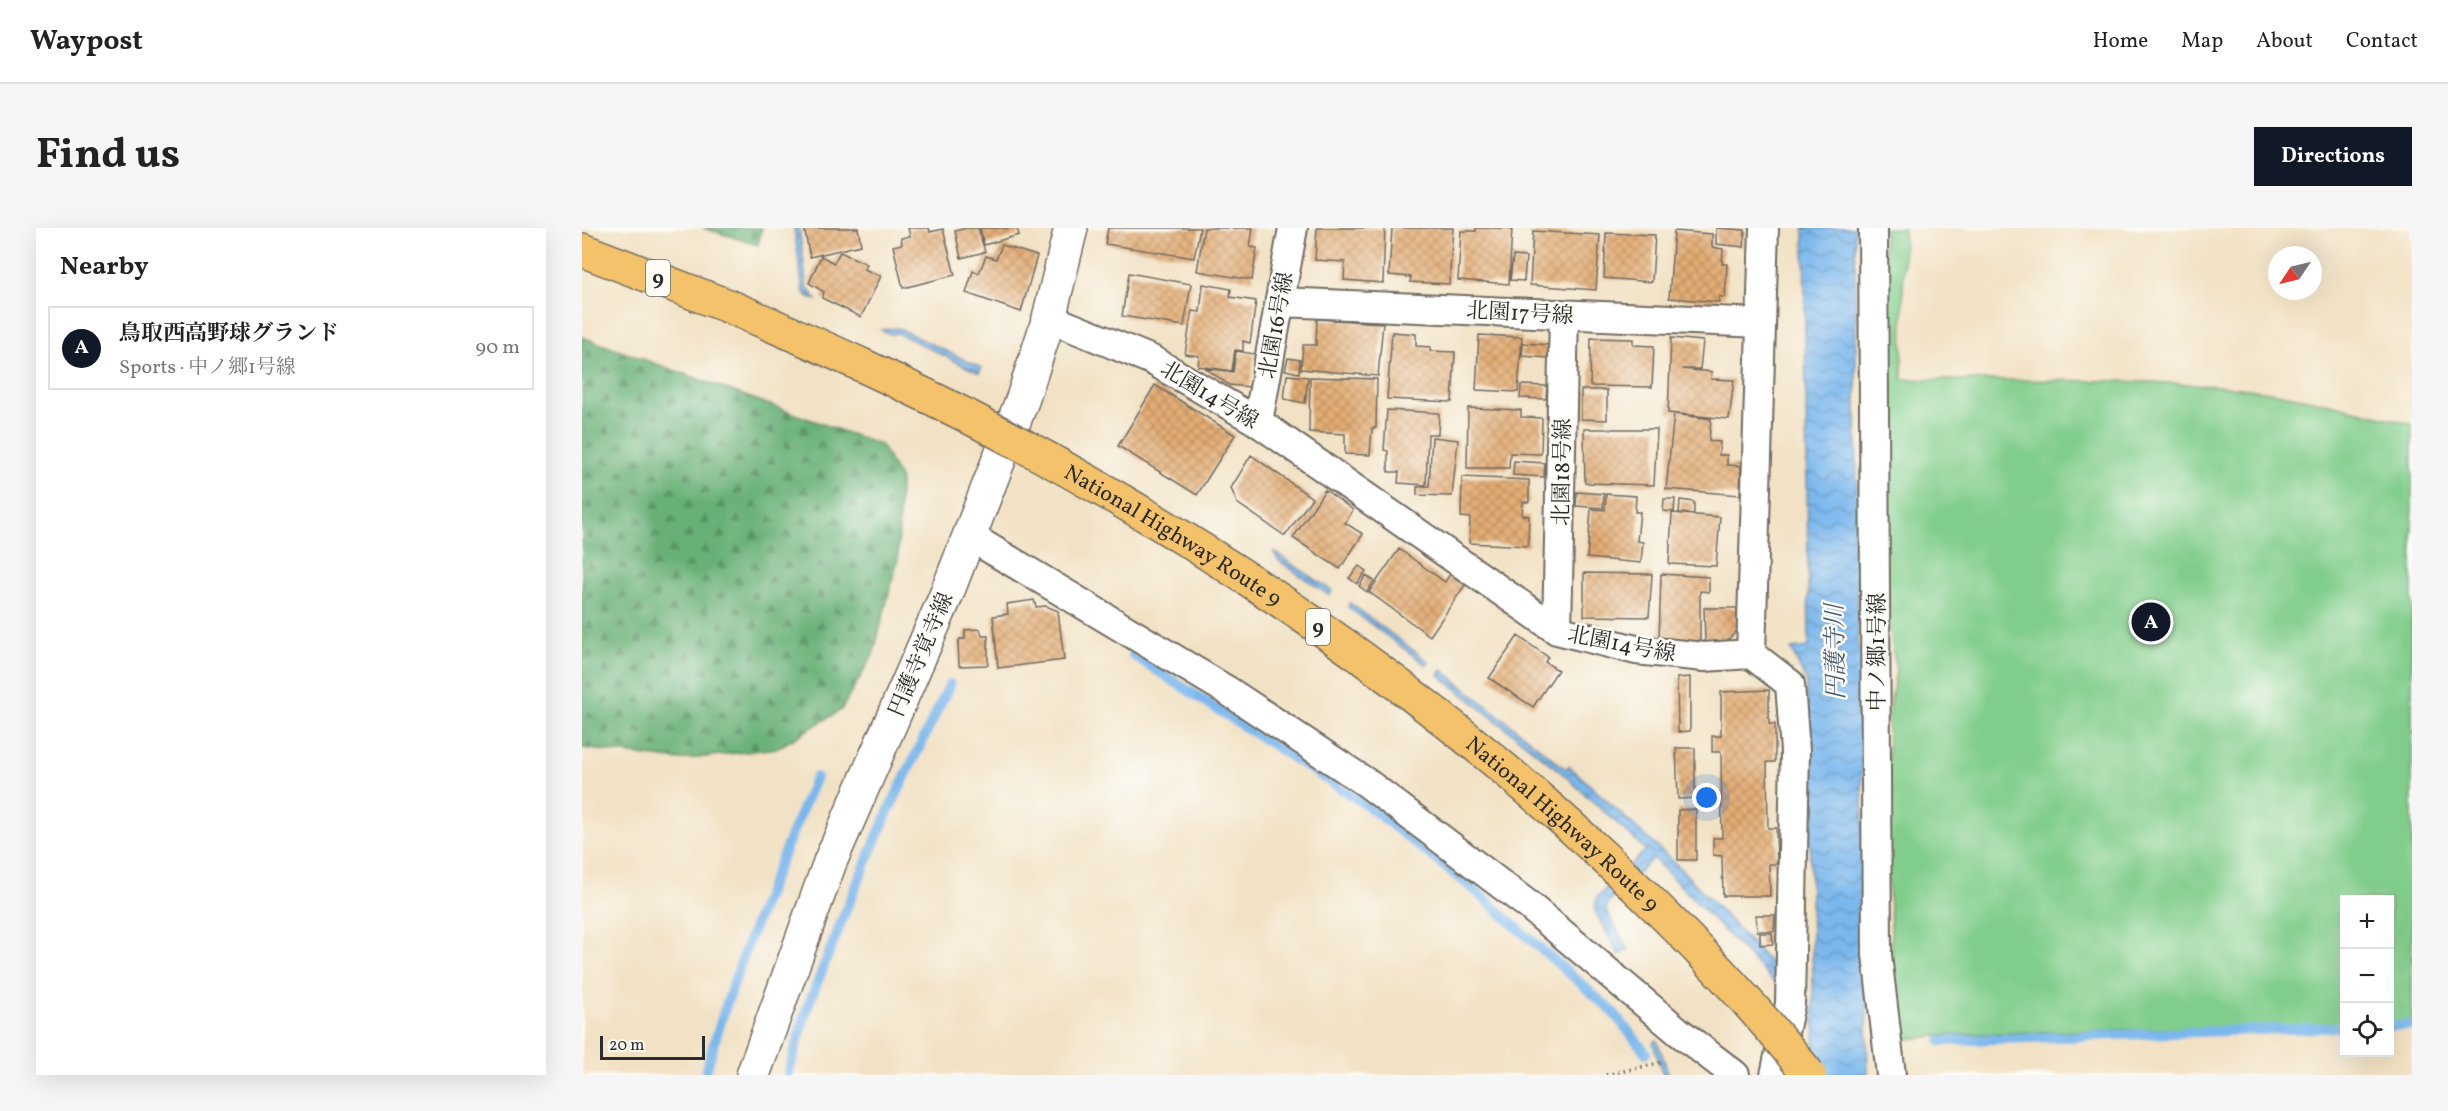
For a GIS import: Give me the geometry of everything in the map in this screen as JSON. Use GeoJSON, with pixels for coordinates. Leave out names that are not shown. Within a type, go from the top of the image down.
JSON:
{"type":"FeatureCollection","features":[{"type":"Feature","properties":{"kind":"highway","name":"National Highway Route 9"},"geometry":{"type":"LineString","coordinates":[[582,250],[733,308],[914,390],[993,429],[1069,471],[1227,564],[1381,670],[1520,780],[1640,890],[1696,946],[1752,1007],[1809,1075]]}},
{"type":"Feature","properties":{"kind":"street","name":"円護寺覚寺線"},"geometry":{"type":"LineString","coordinates":[[753,1075],[830,862],[945,598],[1023,398],[1049,318],[1071,228]]}},
{"type":"Feature","properties":{"kind":"street","name":"北園16号線"},"geometry":{"type":"LineString","coordinates":[[1258,422],[1293,228]]}},
{"type":"Feature","properties":{"kind":"street"},"geometry":{"type":"LineString","coordinates":[[1764,228],[1751,654],[1790,684],[1795,751],[1790,1004],[1775,1075]]}},
{"type":"Feature","properties":{"kind":"street","name":"中ノ郷1号線"},"geometry":{"type":"LineString","coordinates":[[1873,228],[1877,955],[1891,1075]]}},
{"type":"Feature","properties":{"kind":"street","name":"北園17号線"},"geometry":{"type":"LineString","coordinates":[[1280,302],[1761,323]]}},
{"type":"Feature","properties":{"kind":"street","name":"北園18号線"},"geometry":{"type":"LineString","coordinates":[[1557,630],[1564,314]]}},
{"type":"Feature","properties":{"kind":"street","name":"北園14号線"},"geometry":{"type":"LineString","coordinates":[[1049,318],[1152,360],[1258,422],[1557,630],[1636,650],[1704,657],[1751,654]]}},
{"type":"Feature","properties":{"kind":"street"},"geometry":{"type":"LineString","coordinates":[[969,536],[1228,691],[1367,783],[1527,904],[1735,1075]]}},
{"type":"Feature","properties":{"kind":"path"},"geometry":{"type":"LineString","coordinates":[[1606,1075],[1674,1060],[1696,1045]]}},
{"type":"Feature","properties":{"kind":"green space"},"geometry":{"type":"Polygon","coordinates":[[[703,228],[762,228],[758,245],[703,228]]]}},
{"type":"Feature","properties":{"kind":"green space"},"geometry":{"type":"Polygon","coordinates":[[[1884,228],[1904,228],[1902,379],[2107,381],[2253,389],[2299,397],[2412,424],[2412,1022],[2394,1023],[2394,895],[2340,895],[2340,1024],[1947,1035],[1907,1039],[1900,1023],[1893,972],[1888,869],[1888,716],[1896,671],[1882,573],[1884,228]]]}},
{"type":"Feature","properties":{"kind":"green space"},"geometry":{"type":"Polygon","coordinates":[[[582,337],[881,445],[900,478],[898,559],[873,655],[841,710],[778,748],[680,760],[582,748],[582,337]]]}},
{"type":"Feature","properties":{"kind":"water"},"geometry":{"type":"Polygon","coordinates":[[[794,228],[799,228],[807,288],[817,300],[807,296],[803,291],[794,228]]]}},
{"type":"Feature","properties":{"kind":"water","name":"円護寺川"},"geometry":{"type":"Polygon","coordinates":[[[1804,228],[1855,228],[1858,648],[1872,648],[1860,680],[1868,1075],[1815,1075],[1806,681],[1791,649],[1809,647],[1804,228]]]}},
{"type":"Feature","properties":{"kind":"water"},"geometry":{"type":"Polygon","coordinates":[[[898,328],[982,368],[979,373],[898,333],[890,334],[881,330],[898,328]]]}},
{"type":"Feature","properties":{"kind":"water"},"geometry":{"type":"Polygon","coordinates":[[[1273,551],[1332,591],[1329,595],[1279,561],[1273,551]]]}},
{"type":"Feature","properties":{"kind":"water"},"geometry":{"type":"Polygon","coordinates":[[[1350,603],[1429,662],[1426,665],[1348,607],[1350,603]]]}},
{"type":"Feature","properties":{"kind":"water"},"geometry":{"type":"Polygon","coordinates":[[[1442,670],[1566,769],[1569,766],[1676,864],[1782,975],[1774,982],[1653,858],[1608,903],[1606,910],[1628,949],[1619,955],[1595,911],[1597,897],[1646,850],[1562,773],[1439,675],[1442,670]]]}},
{"type":"Feature","properties":{"kind":"water"},"geometry":{"type":"Polygon","coordinates":[[[1657,1040],[1669,1075],[1663,1075],[1653,1043],[1657,1040]]]}},
{"type":"Feature","properties":{"kind":"building"},"geometry":{"type":"Polygon","coordinates":[[[804,228],[858,228],[861,245],[810,257],[804,228]]]}},
{"type":"Feature","properties":{"kind":"building"},"geometry":{"type":"Polygon","coordinates":[[[908,228],[929,228],[930,232],[943,229],[955,275],[903,288],[893,246],[902,244],[901,238],[910,236],[908,228]]]}},
{"type":"Feature","properties":{"kind":"building"},"geometry":{"type":"Polygon","coordinates":[[[978,228],[985,252],[961,258],[955,231],[978,228]]]}},
{"type":"Feature","properties":{"kind":"building"},"geometry":{"type":"Polygon","coordinates":[[[980,228],[1017,228],[1019,235],[984,245],[980,228]]]}},
{"type":"Feature","properties":{"kind":"building"},"geometry":{"type":"Polygon","coordinates":[[[1108,228],[1200,228],[1194,258],[1105,244],[1108,228]]]}},
{"type":"Feature","properties":{"kind":"building"},"geometry":{"type":"Polygon","coordinates":[[[1204,228],[1253,228],[1250,247],[1257,248],[1252,280],[1197,271],[1204,228]]]}},
{"type":"Feature","properties":{"kind":"building"},"geometry":{"type":"Polygon","coordinates":[[[1317,228],[1385,228],[1383,283],[1344,280],[1345,262],[1315,260],[1317,228]]]}},
{"type":"Feature","properties":{"kind":"building"},"geometry":{"type":"Polygon","coordinates":[[[1392,228],[1453,228],[1449,284],[1410,282],[1411,277],[1389,275],[1392,228]]]}},
{"type":"Feature","properties":{"kind":"building"},"geometry":{"type":"Polygon","coordinates":[[[1476,228],[1512,228],[1509,284],[1458,280],[1461,231],[1476,231],[1476,228]]]}},
{"type":"Feature","properties":{"kind":"building"},"geometry":{"type":"Polygon","coordinates":[[[1716,228],[1745,230],[1744,247],[1716,244],[1716,228]]]}},
{"type":"Feature","properties":{"kind":"building"},"geometry":{"type":"Polygon","coordinates":[[[1533,231],[1600,235],[1596,290],[1530,285],[1533,231]]]}},
{"type":"Feature","properties":{"kind":"building"},"geometry":{"type":"Polygon","coordinates":[[[1674,231],[1712,234],[1712,247],[1723,249],[1722,264],[1727,264],[1725,297],[1719,297],[1719,302],[1669,298],[1674,231]]]}},
{"type":"Feature","properties":{"kind":"building"},"geometry":{"type":"Polygon","coordinates":[[[1606,233],[1655,235],[1652,282],[1604,278],[1606,233]]]}},
{"type":"Feature","properties":{"kind":"building"},"geometry":{"type":"Polygon","coordinates":[[[1002,245],[1037,256],[1021,312],[966,293],[973,271],[979,273],[986,256],[996,259],[1002,245]]]}},
{"type":"Feature","properties":{"kind":"building"},"geometry":{"type":"Polygon","coordinates":[[[840,252],[867,264],[864,269],[881,276],[861,317],[822,298],[824,292],[809,283],[821,256],[834,263],[840,252]]]}},
{"type":"Feature","properties":{"kind":"building"},"geometry":{"type":"Polygon","coordinates":[[[1513,256],[1526,257],[1524,281],[1510,280],[1513,256]]]}},
{"type":"Feature","properties":{"kind":"building"},"geometry":{"type":"Polygon","coordinates":[[[1129,273],[1191,284],[1184,326],[1122,316],[1129,273]]]}},
{"type":"Feature","properties":{"kind":"building"},"geometry":{"type":"Polygon","coordinates":[[[1203,284],[1231,289],[1230,297],[1256,301],[1250,343],[1243,341],[1243,351],[1235,350],[1232,371],[1198,366],[1199,356],[1185,354],[1192,311],[1200,312],[1203,284]]]}},
{"type":"Feature","properties":{"kind":"building"},"geometry":{"type":"Polygon","coordinates":[[[1317,319],[1383,323],[1378,376],[1301,369],[1303,345],[1316,345],[1317,319]]]}},
{"type":"Feature","properties":{"kind":"building"},"geometry":{"type":"Polygon","coordinates":[[[1392,332],[1416,334],[1416,346],[1431,347],[1430,351],[1455,352],[1452,402],[1387,399],[1392,332]]]}},
{"type":"Feature","properties":{"kind":"building"},"geometry":{"type":"Polygon","coordinates":[[[1479,335],[1522,337],[1518,392],[1476,390],[1479,335]]]}},
{"type":"Feature","properties":{"kind":"building"},"geometry":{"type":"Polygon","coordinates":[[[1591,338],[1633,339],[1633,345],[1654,346],[1652,387],[1590,386],[1591,338]]]}},
{"type":"Feature","properties":{"kind":"building"},"geometry":{"type":"Polygon","coordinates":[[[1671,338],[1703,341],[1700,369],[1682,369],[1712,372],[1711,379],[1734,380],[1729,419],[1668,413],[1671,338]]]}},
{"type":"Feature","properties":{"kind":"building"},"geometry":{"type":"Polygon","coordinates":[[[1523,343],[1549,345],[1548,358],[1522,356],[1523,343]]]}},
{"type":"Feature","properties":{"kind":"building"},"geometry":{"type":"Polygon","coordinates":[[[1236,351],[1255,354],[1250,387],[1229,385],[1205,368],[1233,372],[1236,351]]]}},
{"type":"Feature","properties":{"kind":"building"},"geometry":{"type":"Polygon","coordinates":[[[1288,358],[1300,360],[1299,373],[1285,370],[1288,358]]]}},
{"type":"Feature","properties":{"kind":"building"},"geometry":{"type":"Polygon","coordinates":[[[1287,375],[1308,377],[1305,403],[1284,399],[1287,375]]]}},
{"type":"Feature","properties":{"kind":"building"},"geometry":{"type":"Polygon","coordinates":[[[1310,377],[1377,379],[1376,428],[1372,428],[1370,455],[1345,454],[1345,434],[1309,432],[1310,377]]]}},
{"type":"Feature","properties":{"kind":"building"},"geometry":{"type":"Polygon","coordinates":[[[1155,385],[1235,435],[1197,495],[1118,446],[1155,385]]]}},
{"type":"Feature","properties":{"kind":"building"},"geometry":{"type":"Polygon","coordinates":[[[1521,385],[1547,386],[1546,399],[1520,398],[1521,385]]]}},
{"type":"Feature","properties":{"kind":"building"},"geometry":{"type":"Polygon","coordinates":[[[1581,390],[1607,390],[1607,420],[1581,419],[1581,390]]]}},
{"type":"Feature","properties":{"kind":"building"},"geometry":{"type":"Polygon","coordinates":[[[1468,408],[1521,410],[1521,417],[1542,418],[1541,454],[1510,453],[1509,468],[1467,468],[1468,408]]]}},
{"type":"Feature","properties":{"kind":"building"},"geometry":{"type":"Polygon","coordinates":[[[1387,410],[1439,413],[1438,434],[1428,434],[1426,485],[1398,483],[1399,472],[1388,472],[1388,451],[1384,450],[1387,410]]]}},
{"type":"Feature","properties":{"kind":"building"},"geometry":{"type":"Polygon","coordinates":[[[1674,414],[1711,419],[1709,441],[1720,442],[1719,455],[1727,455],[1727,465],[1741,466],[1740,495],[1666,489],[1674,414]]]}},
{"type":"Feature","properties":{"kind":"building"},"geometry":{"type":"Polygon","coordinates":[[[1584,429],[1657,429],[1654,485],[1585,483],[1584,429]]]}},
{"type":"Feature","properties":{"kind":"building"},"geometry":{"type":"Polygon","coordinates":[[[1432,437],[1458,440],[1452,496],[1417,495],[1417,487],[1429,486],[1432,437]]]}},
{"type":"Feature","properties":{"kind":"building"},"geometry":{"type":"Polygon","coordinates":[[[1251,455],[1312,498],[1285,536],[1237,503],[1231,488],[1251,455]]]}},
{"type":"Feature","properties":{"kind":"building"},"geometry":{"type":"Polygon","coordinates":[[[1514,461],[1545,463],[1544,477],[1513,475],[1514,461]]]}},
{"type":"Feature","properties":{"kind":"building"},"geometry":{"type":"Polygon","coordinates":[[[1462,477],[1529,480],[1529,502],[1523,502],[1522,515],[1529,516],[1528,546],[1469,543],[1470,518],[1461,517],[1462,477]]]}},
{"type":"Feature","properties":{"kind":"building"},"geometry":{"type":"Polygon","coordinates":[[[1325,490],[1353,510],[1345,523],[1363,534],[1340,569],[1293,538],[1325,490]]]}},
{"type":"Feature","properties":{"kind":"building"},"geometry":{"type":"Polygon","coordinates":[[[1577,492],[1604,494],[1603,508],[1576,506],[1577,492]]]}},
{"type":"Feature","properties":{"kind":"building"},"geometry":{"type":"Polygon","coordinates":[[[1606,494],[1636,496],[1635,512],[1640,512],[1637,541],[1643,542],[1641,563],[1587,558],[1591,509],[1605,510],[1606,494]]]}},
{"type":"Feature","properties":{"kind":"building"},"geometry":{"type":"Polygon","coordinates":[[[1664,499],[1675,499],[1674,512],[1663,511],[1664,499]]]}},
{"type":"Feature","properties":{"kind":"building"},"geometry":{"type":"Polygon","coordinates":[[[1680,500],[1694,502],[1694,514],[1679,513],[1680,500]]]}},
{"type":"Feature","properties":{"kind":"building"},"geometry":{"type":"Polygon","coordinates":[[[1672,513],[1720,517],[1716,566],[1669,564],[1672,513]]]}},
{"type":"Feature","properties":{"kind":"building"},"geometry":{"type":"Polygon","coordinates":[[[1399,549],[1445,582],[1450,574],[1465,585],[1430,636],[1369,592],[1399,549]]]}},
{"type":"Feature","properties":{"kind":"building"},"geometry":{"type":"Polygon","coordinates":[[[1359,566],[1366,571],[1357,584],[1349,578],[1359,566]]]}},
{"type":"Feature","properties":{"kind":"building"},"geometry":{"type":"Polygon","coordinates":[[[1584,573],[1652,574],[1649,617],[1584,616],[1584,573]]]}},
{"type":"Feature","properties":{"kind":"building"},"geometry":{"type":"Polygon","coordinates":[[[1661,574],[1709,577],[1709,592],[1700,591],[1700,641],[1659,640],[1661,574]]]}},
{"type":"Feature","properties":{"kind":"building"},"geometry":{"type":"Polygon","coordinates":[[[1366,575],[1374,581],[1367,592],[1359,586],[1366,575]]]}},
{"type":"Feature","properties":{"kind":"building"},"geometry":{"type":"Polygon","coordinates":[[[1034,600],[1036,607],[1046,606],[1058,611],[1064,660],[998,668],[993,616],[1008,614],[1007,604],[1034,600]]]}},
{"type":"Feature","properties":{"kind":"building"},"geometry":{"type":"Polygon","coordinates":[[[1704,608],[1737,608],[1737,631],[1723,644],[1705,642],[1704,608]]]}},
{"type":"Feature","properties":{"kind":"building"},"geometry":{"type":"Polygon","coordinates":[[[980,629],[982,636],[988,636],[988,665],[959,666],[958,644],[960,639],[965,639],[965,630],[980,629]]]}},
{"type":"Feature","properties":{"kind":"building"},"geometry":{"type":"Polygon","coordinates":[[[1518,636],[1548,657],[1545,662],[1558,670],[1533,707],[1489,678],[1518,636]]]}},
{"type":"Feature","properties":{"kind":"building"},"geometry":{"type":"Polygon","coordinates":[[[1690,677],[1690,731],[1678,732],[1677,678],[1690,677]]]}},
{"type":"Feature","properties":{"kind":"building"},"geometry":{"type":"Polygon","coordinates":[[[1769,690],[1769,724],[1775,724],[1775,762],[1767,762],[1768,828],[1776,828],[1777,864],[1769,864],[1770,896],[1723,896],[1722,856],[1713,855],[1713,838],[1722,838],[1721,752],[1712,752],[1712,736],[1721,736],[1721,692],[1769,690]]]}},
{"type":"Feature","properties":{"kind":"building"},"geometry":{"type":"Polygon","coordinates":[[[1676,748],[1695,748],[1695,798],[1678,799],[1676,748]]]}},
{"type":"Feature","properties":{"kind":"building"},"geometry":{"type":"Polygon","coordinates":[[[1696,809],[1696,860],[1678,860],[1678,810],[1696,809]]]}},
{"type":"Feature","properties":{"kind":"building"},"geometry":{"type":"Polygon","coordinates":[[[1756,915],[1775,915],[1774,931],[1757,931],[1756,915]]]}},
{"type":"Feature","properties":{"kind":"building"},"geometry":{"type":"Polygon","coordinates":[[[1760,933],[1772,933],[1773,944],[1760,945],[1760,933]]]}},
{"type":"Feature","properties":{"kind":"waterway"},"geometry":{"type":"LineString","coordinates":[[1133,655],[1368,806],[1471,887],[1612,1011],[1646,1053]]}},
{"type":"Feature","properties":{"kind":"waterway"},"geometry":{"type":"LineString","coordinates":[[788,1075],[806,1011],[848,905],[887,814],[950,684]]}},
{"type":"Feature","properties":{"kind":"waterway"},"geometry":{"type":"LineString","coordinates":[[705,1075],[741,961],[816,777]]}},
{"type":"Feature","properties":{"kind":"waterway"},"geometry":{"type":"LineString","coordinates":[[2394,1026],[2412,1025]]}},
{"type":"Feature","properties":{"kind":"waterway"},"geometry":{"type":"LineString","coordinates":[[1941,1041],[2340,1027]]}},
{"type":"Feature","properties":{"kind":"place","name":"鳥取西高野球グランド"},"geometry":{"type":"Point","coordinates":[2151,622]}}]}
